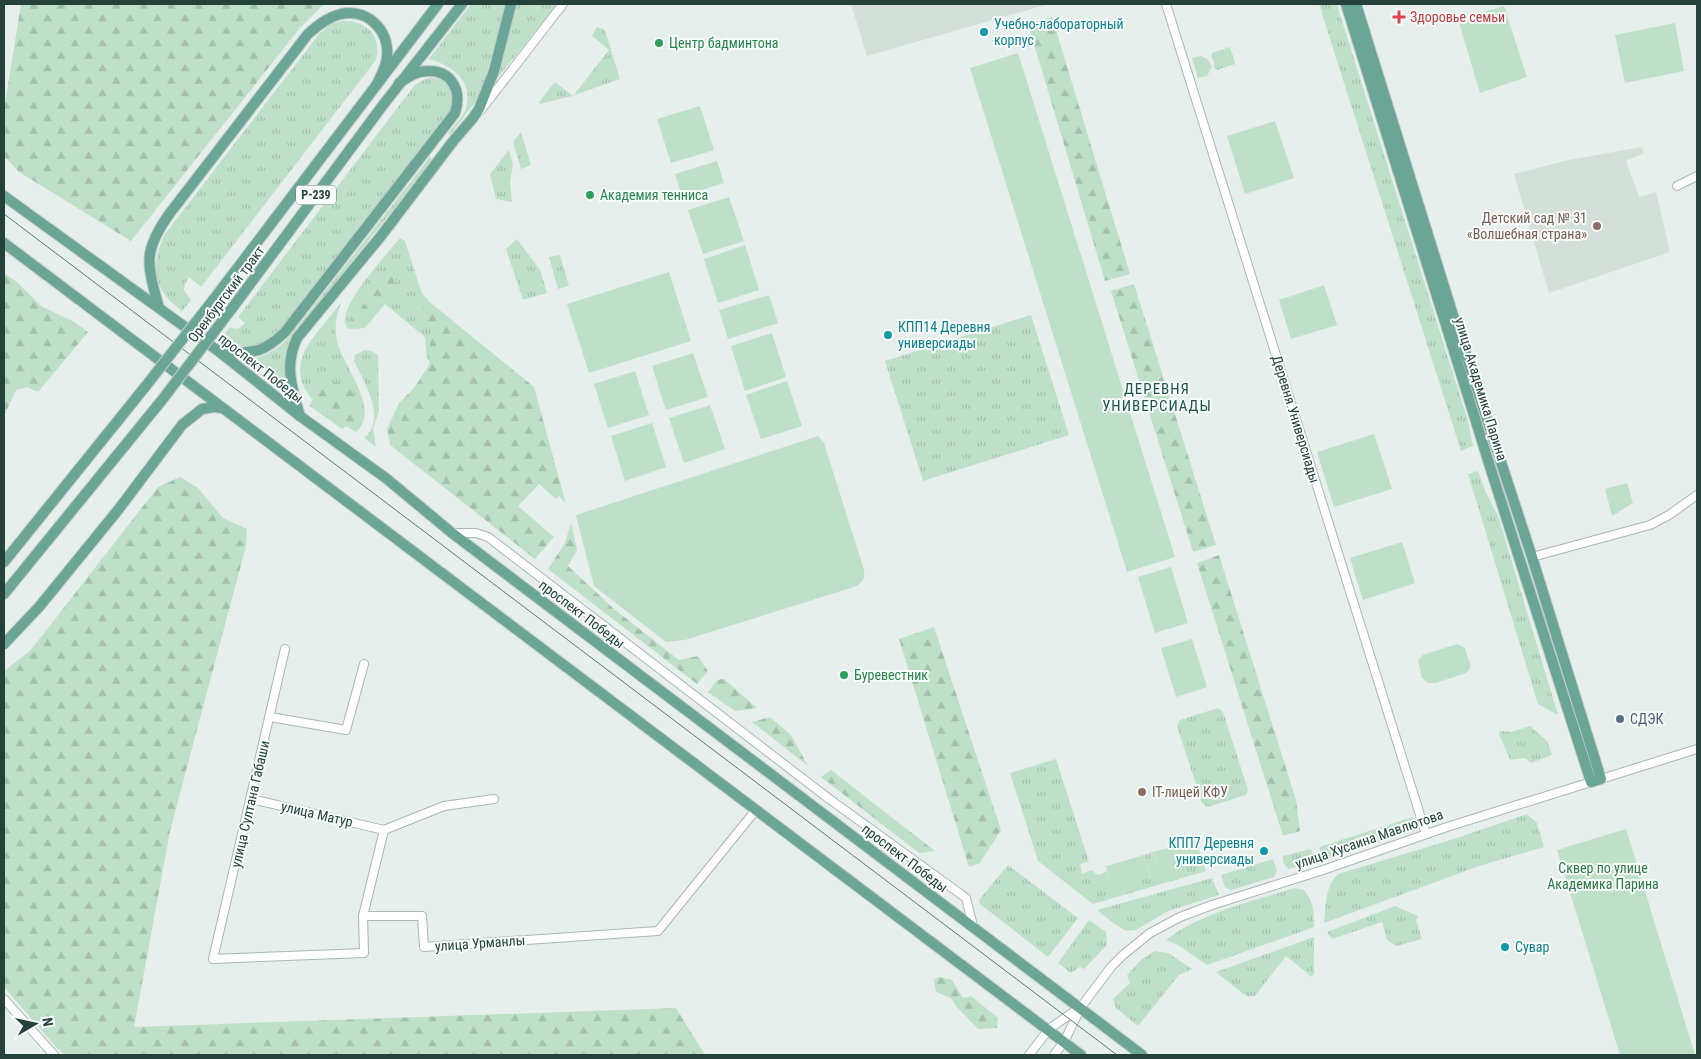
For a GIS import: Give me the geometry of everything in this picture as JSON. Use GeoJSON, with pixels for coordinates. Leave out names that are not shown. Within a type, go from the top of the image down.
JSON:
{"type":"FeatureCollection","features":[{"type":"Feature","properties":{"kind":"main road","name":"Оренбургский тракт"},"geometry":{"type":"LineString","coordinates":[[4,562],[217,295],[438,4]]}},
{"type":"Feature","properties":{"kind":"main road","name":"Оренбургский тракт"},"geometry":{"type":"LineString","coordinates":[[4,594],[162,400],[400,83],[462,4]]}},
{"type":"Feature","properties":{"kind":"main road"},"geometry":{"type":"LineString","coordinates":[[300,416],[290,381],[289,364],[292,347],[297,338],[381,236],[479,109],[494,71],[511,4]]}},
{"type":"Feature","properties":{"kind":"main road","name":"улица Академика Парина"},"geometry":{"type":"LineString","coordinates":[[1346,4],[1472,390],[1532,558],[1596,781]]}},
{"type":"Feature","properties":{"kind":"main road","name":"улица Академика Парина"},"geometry":{"type":"LineString","coordinates":[[1356,4],[1472,390],[1520,561],[1596,781]]}},
{"type":"Feature","properties":{"kind":"main road"},"geometry":{"type":"LineString","coordinates":[[160,308],[148,264],[149,252],[156,233],[308,34],[324,21],[340,14],[357,13],[372,20],[380,27],[387,54],[384,70],[376,84]]}},
{"type":"Feature","properties":{"kind":"main road"},"geometry":{"type":"LineString","coordinates":[[221,353],[257,352],[274,342],[285,332],[455,113],[458,105],[456,90],[448,77],[442,73],[420,72],[400,83]]}},
{"type":"Feature","properties":{"kind":"main road","name":"проспект Победы"},"geometry":{"type":"LineString","coordinates":[[4,196],[221,353],[300,416],[387,479],[452,533],[1142,1055]]}},
{"type":"Feature","properties":{"kind":"main road"},"geometry":{"type":"LineString","coordinates":[[4,243],[1081,1055]]}},
{"type":"Feature","properties":{"kind":"main road"},"geometry":{"type":"LineString","coordinates":[[4,644],[38,607],[118,510],[182,425],[202,409],[222,408]]}},
{"type":"Feature","properties":{"kind":"main road"},"geometry":{"type":"LineString","coordinates":[[1520,561],[1532,558]]}},
{"type":"Feature","properties":{"kind":"street"},"geometry":{"type":"LineString","coordinates":[[473,118],[487,103],[563,4]]}},
{"type":"Feature","properties":{"kind":"street","name":"Деревня Универсиады"},"geometry":{"type":"LineString","coordinates":[[1166,4],[1426,834]]}},
{"type":"Feature","properties":{"kind":"street"},"geometry":{"type":"LineString","coordinates":[[1677,186],[1697,176]]}},
{"type":"Feature","properties":{"kind":"street"},"geometry":{"type":"LineString","coordinates":[[1532,558],[1650,525],[1669,515],[1697,495]]}},
{"type":"Feature","properties":{"kind":"street"},"geometry":{"type":"LineString","coordinates":[[452,533],[476,534],[488,537],[828,798],[966,898],[973,926]]}},
{"type":"Feature","properties":{"kind":"street","name":"улица Султана Габаши"},"geometry":{"type":"LineString","coordinates":[[285,649],[213,959],[364,953],[363,916]]}},
{"type":"Feature","properties":{"kind":"street"},"geometry":{"type":"LineString","coordinates":[[270,717],[346,730],[364,664]]}},
{"type":"Feature","properties":{"kind":"street","name":"улица Хусаина Мавлютова"},"geometry":{"type":"LineString","coordinates":[[1081,1007],[1111,967],[1123,955],[1150,933],[1180,918],[1426,834],[1697,748]]}},
{"type":"Feature","properties":{"kind":"street","name":"улица Матур"},"geometry":{"type":"LineString","coordinates":[[251,799],[384,830]]}},
{"type":"Feature","properties":{"kind":"street"},"geometry":{"type":"LineString","coordinates":[[363,916],[384,830],[444,806],[494,799]]}},
{"type":"Feature","properties":{"kind":"street","name":"улица Урманлы"},"geometry":{"type":"LineString","coordinates":[[363,916],[422,916],[424,947],[658,932],[755,810]]}},
{"type":"Feature","properties":{"kind":"street"},"geometry":{"type":"LineString","coordinates":[[4,999],[52,1054]]}},
{"type":"Feature","properties":{"kind":"street"},"geometry":{"type":"LineString","coordinates":[[1029,1055],[1049,1030],[1081,1007]]}},
{"type":"Feature","properties":{"kind":"street"},"geometry":{"type":"LineString","coordinates":[[1054,1055],[1064,1042],[1081,1007]]}},
{"type":"Feature","properties":{"kind":"shaded area"},"geometry":{"type":"Polygon","coordinates":[[[851,4],[1049,4],[867,56],[851,4]]]}},
{"type":"Feature","properties":{"kind":"shaded area","name":"Детский сад № 31 «Волшебная страна»"},"geometry":{"type":"Polygon","coordinates":[[[1642,147],[1644,153],[1626,161],[1639,197],[1656,192],[1670,252],[1549,293],[1514,174],[1568,160],[1642,147]]]}},
{"type":"Feature","properties":{"kind":"green space"},"geometry":{"type":"Polygon","coordinates":[[[21,4],[324,4],[300,28],[131,241],[19,172],[4,156],[4,110],[21,4]]]}},
{"type":"Feature","properties":{"kind":"green space"},"geometry":{"type":"Polygon","coordinates":[[[471,4],[506,4],[484,83],[476,101],[450,135],[448,133],[465,111],[468,101],[465,84],[460,77],[446,66],[429,59],[471,4]]]}},
{"type":"Feature","properties":{"kind":"green space"},"geometry":{"type":"Polygon","coordinates":[[[516,4],[558,4],[494,82],[516,4]]]}},
{"type":"Feature","properties":{"kind":"green space"},"geometry":{"type":"Polygon","coordinates":[[[1319,4],[1337,5],[1468,421],[1473,446],[1461,451],[1319,4]]]}},
{"type":"Feature","properties":{"kind":"green space"},"geometry":{"type":"Polygon","coordinates":[[[1504,6],[1527,77],[1480,93],[1458,19],[1504,6]]]}},
{"type":"Feature","properties":{"kind":"green space"},"geometry":{"type":"Polygon","coordinates":[[[1052,17],[1130,274],[1105,281],[1028,24],[1052,17]]]}},
{"type":"Feature","properties":{"kind":"green space"},"geometry":{"type":"Polygon","coordinates":[[[342,21],[359,23],[371,31],[377,44],[376,60],[201,287],[189,277],[184,290],[191,300],[182,311],[172,303],[159,286],[156,266],[157,256],[165,234],[319,34],[329,25],[342,21]]]}},
{"type":"Feature","properties":{"kind":"green space"},"geometry":{"type":"Polygon","coordinates":[[[1675,23],[1684,71],[1625,83],[1615,35],[1675,23]]]}},
{"type":"Feature","properties":{"kind":"green space"},"geometry":{"type":"Polygon","coordinates":[[[597,27],[605,30],[620,79],[573,96],[609,50],[592,36],[597,27]]]}},
{"type":"Feature","properties":{"kind":"green space"},"geometry":{"type":"Polygon","coordinates":[[[1230,47],[1235,64],[1217,70],[1214,68],[1214,61],[1211,57],[1212,53],[1230,47]]]}},
{"type":"Feature","properties":{"kind":"green space"},"geometry":{"type":"Polygon","coordinates":[[[1018,53],[1175,557],[1127,572],[970,68],[1018,53]]]}},
{"type":"Feature","properties":{"kind":"green space"},"geometry":{"type":"Polygon","coordinates":[[[1201,56],[1207,59],[1212,66],[1207,76],[1198,78],[1192,58],[1201,56]]]}},
{"type":"Feature","properties":{"kind":"green space"},"geometry":{"type":"Polygon","coordinates":[[[429,78],[442,80],[449,86],[452,96],[451,109],[276,338],[254,347],[243,347],[222,338],[230,327],[235,329],[245,323],[238,317],[414,86],[429,78]]]}},
{"type":"Feature","properties":{"kind":"green space"},"geometry":{"type":"Polygon","coordinates":[[[555,82],[573,96],[540,104],[539,102],[555,82]]]}},
{"type":"Feature","properties":{"kind":"green space"},"geometry":{"type":"Polygon","coordinates":[[[700,106],[714,150],[671,163],[657,119],[700,106]]]}},
{"type":"Feature","properties":{"kind":"green space"},"geometry":{"type":"Polygon","coordinates":[[[1275,121],[1294,178],[1245,194],[1227,136],[1275,121]]]}},
{"type":"Feature","properties":{"kind":"green space"},"geometry":{"type":"Polygon","coordinates":[[[521,132],[531,165],[521,169],[513,142],[521,132]]]}},
{"type":"Feature","properties":{"kind":"green space"},"geometry":{"type":"Polygon","coordinates":[[[509,150],[513,165],[510,182],[512,202],[496,199],[490,174],[509,150]]]}},
{"type":"Feature","properties":{"kind":"green space"},"geometry":{"type":"Polygon","coordinates":[[[430,157],[432,160],[293,337],[285,361],[286,385],[251,360],[272,351],[290,336],[430,157]]]}},
{"type":"Feature","properties":{"kind":"green space"},"geometry":{"type":"Polygon","coordinates":[[[717,161],[724,183],[682,196],[675,174],[717,161]]]}},
{"type":"Feature","properties":{"kind":"green space"},"geometry":{"type":"Polygon","coordinates":[[[729,197],[744,241],[703,254],[688,210],[729,197]]]}},
{"type":"Feature","properties":{"kind":"green space"},"geometry":{"type":"Polygon","coordinates":[[[400,238],[405,241],[422,294],[428,299],[420,314],[432,326],[430,361],[427,359],[425,337],[385,304],[365,328],[348,329],[345,324],[348,308],[360,287],[400,238]]]}},
{"type":"Feature","properties":{"kind":"green space"},"geometry":{"type":"Polygon","coordinates":[[[517,239],[540,270],[547,293],[523,300],[506,249],[517,239]]]}},
{"type":"Feature","properties":{"kind":"green space"},"geometry":{"type":"Polygon","coordinates":[[[745,245],[759,290],[718,303],[704,259],[745,245]]]}},
{"type":"Feature","properties":{"kind":"green space"},"geometry":{"type":"Polygon","coordinates":[[[560,255],[569,286],[558,289],[549,257],[560,255]]]}},
{"type":"Feature","properties":{"kind":"green space"},"geometry":{"type":"Polygon","coordinates":[[[669,272],[691,341],[589,373],[567,304],[669,272]]]}},
{"type":"Feature","properties":{"kind":"green space"},"geometry":{"type":"Polygon","coordinates":[[[4,273],[17,282],[41,306],[74,322],[88,332],[38,392],[27,387],[16,390],[4,416],[4,273]]]}},
{"type":"Feature","properties":{"kind":"green space"},"geometry":{"type":"Polygon","coordinates":[[[389,274],[397,281],[358,330],[350,322],[389,274]]]}},
{"type":"Feature","properties":{"kind":"green space"},"geometry":{"type":"Polygon","coordinates":[[[1134,284],[1216,545],[1193,552],[1111,291],[1134,284]]]}},
{"type":"Feature","properties":{"kind":"green space"},"geometry":{"type":"Polygon","coordinates":[[[1324,285],[1337,325],[1291,339],[1279,300],[1324,285]]]}},
{"type":"Feature","properties":{"kind":"green space"},"geometry":{"type":"Polygon","coordinates":[[[769,295],[778,323],[728,339],[719,310],[769,295]]]}},
{"type":"Feature","properties":{"kind":"green space"},"geometry":{"type":"Polygon","coordinates":[[[426,299],[534,387],[566,504],[559,496],[556,499],[539,484],[518,506],[554,537],[535,559],[390,445],[387,429],[399,403],[414,388],[429,365],[431,327],[419,314],[426,299]]]}},
{"type":"Feature","properties":{"kind":"green space"},"geometry":{"type":"Polygon","coordinates":[[[341,303],[336,322],[337,341],[358,388],[365,412],[363,423],[356,432],[323,410],[306,390],[301,379],[300,367],[304,353],[315,335],[341,303]]]}},
{"type":"Feature","properties":{"kind":"green space"},"geometry":{"type":"Polygon","coordinates":[[[1031,315],[1069,435],[923,481],[885,361],[1031,315]]]}},
{"type":"Feature","properties":{"kind":"green space"},"geometry":{"type":"Polygon","coordinates":[[[772,333],[786,377],[745,391],[731,346],[772,333]]]}},
{"type":"Feature","properties":{"kind":"green space"},"geometry":{"type":"Polygon","coordinates":[[[365,350],[378,355],[379,411],[373,429],[376,447],[364,438],[371,430],[374,421],[374,411],[368,390],[354,361],[355,355],[365,350]]]}},
{"type":"Feature","properties":{"kind":"green space"},"geometry":{"type":"Polygon","coordinates":[[[693,353],[708,397],[666,410],[652,366],[693,353]]]}},
{"type":"Feature","properties":{"kind":"green space"},"geometry":{"type":"Polygon","coordinates":[[[635,371],[649,415],[608,428],[594,384],[635,371]]]}},
{"type":"Feature","properties":{"kind":"green space"},"geometry":{"type":"Polygon","coordinates":[[[787,381],[802,426],[761,439],[746,395],[787,381]]]}},
{"type":"Feature","properties":{"kind":"green space"},"geometry":{"type":"Polygon","coordinates":[[[336,382],[350,387],[358,401],[356,420],[342,429],[310,406],[315,393],[336,382]]]}},
{"type":"Feature","properties":{"kind":"green space"},"geometry":{"type":"Polygon","coordinates":[[[710,405],[725,449],[684,463],[669,418],[710,405]]]}},
{"type":"Feature","properties":{"kind":"green space"},"geometry":{"type":"Polygon","coordinates":[[[652,423],[666,467],[625,481],[611,436],[652,423]]]}},
{"type":"Feature","properties":{"kind":"green space"},"geometry":{"type":"Polygon","coordinates":[[[1374,434],[1392,489],[1334,507],[1317,452],[1374,434]]]}},
{"type":"Feature","properties":{"kind":"green space"},"geometry":{"type":"Polygon","coordinates":[[[818,436],[824,443],[864,570],[863,579],[857,586],[685,640],[666,642],[594,586],[576,515],[818,436]]]}},
{"type":"Feature","properties":{"kind":"green space"},"geometry":{"type":"Polygon","coordinates":[[[1478,471],[1486,493],[1498,516],[1558,715],[1538,704],[1468,474],[1478,471]]]}},
{"type":"Feature","properties":{"kind":"green space"},"geometry":{"type":"Polygon","coordinates":[[[180,477],[198,488],[223,518],[247,529],[246,546],[170,831],[134,1027],[676,1008],[705,1055],[65,1055],[57,1048],[4,987],[4,671],[30,651],[158,487],[180,477]]]}},
{"type":"Feature","properties":{"kind":"green space"},"geometry":{"type":"Polygon","coordinates":[[[1627,483],[1633,503],[1612,516],[1605,489],[1627,483]]]}},
{"type":"Feature","properties":{"kind":"green space"},"geometry":{"type":"Polygon","coordinates":[[[571,523],[577,550],[568,566],[614,609],[679,660],[698,656],[708,671],[697,684],[548,569],[565,543],[571,523]]]}},
{"type":"Feature","properties":{"kind":"green space"},"geometry":{"type":"Polygon","coordinates":[[[1402,542],[1415,583],[1363,600],[1350,558],[1402,542]]]}},
{"type":"Feature","properties":{"kind":"green space"},"geometry":{"type":"Polygon","coordinates":[[[1219,555],[1296,800],[1300,831],[1283,836],[1197,563],[1219,555]]]}},
{"type":"Feature","properties":{"kind":"green space"},"geometry":{"type":"Polygon","coordinates":[[[1171,567],[1188,623],[1155,633],[1138,577],[1171,567]]]}},
{"type":"Feature","properties":{"kind":"green space"},"geometry":{"type":"Polygon","coordinates":[[[934,627],[1001,830],[980,863],[969,867],[899,639],[934,627]]]}},
{"type":"Feature","properties":{"kind":"green space"},"geometry":{"type":"Polygon","coordinates":[[[1192,639],[1207,687],[1176,697],[1161,648],[1192,639]]]}},
{"type":"Feature","properties":{"kind":"green space"},"geometry":{"type":"Polygon","coordinates":[[[1457,644],[1465,648],[1471,667],[1466,673],[1436,683],[1428,683],[1422,678],[1418,660],[1423,655],[1457,644]]]}},
{"type":"Feature","properties":{"kind":"green space"},"geometry":{"type":"Polygon","coordinates":[[[724,679],[757,708],[735,711],[708,692],[717,680],[724,679]]]}},
{"type":"Feature","properties":{"kind":"green space"},"geometry":{"type":"Polygon","coordinates":[[[1218,708],[1223,712],[1248,790],[1246,795],[1208,807],[1202,803],[1177,726],[1180,720],[1218,708]]]}},
{"type":"Feature","properties":{"kind":"green space"},"geometry":{"type":"Polygon","coordinates":[[[770,717],[791,735],[808,766],[752,722],[770,717]]]}},
{"type":"Feature","properties":{"kind":"green space"},"geometry":{"type":"Polygon","coordinates":[[[1530,726],[1547,741],[1552,755],[1531,763],[1525,758],[1510,760],[1499,734],[1500,731],[1511,732],[1530,726]]]}},
{"type":"Feature","properties":{"kind":"green space"},"geometry":{"type":"Polygon","coordinates":[[[1056,759],[1089,862],[1080,864],[1082,874],[1091,870],[1098,875],[1107,871],[1112,887],[1150,877],[1144,855],[1153,852],[1159,872],[1192,862],[1187,843],[1195,839],[1206,871],[1093,904],[1038,861],[1010,773],[1056,759]]]}},
{"type":"Feature","properties":{"kind":"green space"},"geometry":{"type":"Polygon","coordinates":[[[831,770],[935,851],[919,853],[821,777],[831,770]]]}},
{"type":"Feature","properties":{"kind":"green space"},"geometry":{"type":"Polygon","coordinates":[[[1527,814],[1537,823],[1544,847],[1479,866],[1324,923],[1328,890],[1338,874],[1457,838],[1527,814]]]}},
{"type":"Feature","properties":{"kind":"green space"},"geometry":{"type":"Polygon","coordinates":[[[1413,817],[1418,830],[1323,860],[1319,847],[1413,817]]]}},
{"type":"Feature","properties":{"kind":"green space","name":"Сквер по улице Академика Парина"},"geometry":{"type":"Polygon","coordinates":[[[1626,829],[1695,1055],[1620,1055],[1557,850],[1626,829]]]}},
{"type":"Feature","properties":{"kind":"green space"},"geometry":{"type":"Polygon","coordinates":[[[1187,843],[1193,862],[1159,872],[1153,852],[1187,843]]]}},
{"type":"Feature","properties":{"kind":"green space"},"geometry":{"type":"Polygon","coordinates":[[[1311,849],[1315,863],[1288,869],[1283,862],[1283,856],[1311,849]]]}},
{"type":"Feature","properties":{"kind":"green space"},"geometry":{"type":"Polygon","coordinates":[[[1144,855],[1150,877],[1112,888],[1106,866],[1144,855]]]}},
{"type":"Feature","properties":{"kind":"green space"},"geometry":{"type":"Polygon","coordinates":[[[1273,859],[1277,871],[1274,877],[1231,890],[1225,887],[1221,875],[1273,859]]]}},
{"type":"Feature","properties":{"kind":"green space"},"geometry":{"type":"Polygon","coordinates":[[[1008,865],[1078,918],[1048,957],[980,904],[979,900],[1008,865]]]}},
{"type":"Feature","properties":{"kind":"green space"},"geometry":{"type":"Polygon","coordinates":[[[1212,878],[1219,895],[1168,911],[1136,930],[1126,931],[1097,910],[1212,878]]]}},
{"type":"Feature","properties":{"kind":"green space"},"geometry":{"type":"Polygon","coordinates":[[[1294,888],[1304,890],[1310,899],[1314,927],[1207,965],[1178,945],[1166,940],[1180,930],[1211,915],[1294,888]]]}},
{"type":"Feature","properties":{"kind":"green space"},"geometry":{"type":"Polygon","coordinates":[[[1395,906],[1418,916],[1416,920],[1422,939],[1396,946],[1387,940],[1382,922],[1332,939],[1327,932],[1395,906]]]}},
{"type":"Feature","properties":{"kind":"green space"},"geometry":{"type":"Polygon","coordinates":[[[1089,920],[1106,932],[1107,945],[1084,969],[1080,967],[1071,973],[1058,963],[1089,920]]]}},
{"type":"Feature","properties":{"kind":"green space"},"geometry":{"type":"Polygon","coordinates":[[[1314,937],[1314,973],[1312,977],[1286,956],[1255,996],[1246,996],[1216,972],[1314,937]]]}},
{"type":"Feature","properties":{"kind":"green space"},"geometry":{"type":"Polygon","coordinates":[[[1155,951],[1168,953],[1192,969],[1179,975],[1138,1026],[1116,1008],[1113,999],[1130,983],[1127,975],[1141,960],[1155,951]]]}},
{"type":"Feature","properties":{"kind":"green space"},"geometry":{"type":"Polygon","coordinates":[[[939,977],[952,980],[963,998],[971,996],[998,1018],[997,1028],[978,1029],[955,1005],[951,998],[936,992],[934,980],[939,977]]]}},
{"type":"Feature","properties":{"kind":"tram line"},"geometry":{"type":"LineString","coordinates":[[4,214],[1117,1055]]}},
{"type":"Feature","properties":{"kind":"place","name":"Здоровье семьи"},"geometry":{"type":"Point","coordinates":[1399,17]}},
{"type":"Feature","properties":{"kind":"place","name":"Учебно-лабораторный корпус"},"geometry":{"type":"Point","coordinates":[984,32]}},
{"type":"Feature","properties":{"kind":"place","name":"Центр бадминтона"},"geometry":{"type":"Point","coordinates":[659,43]}},
{"type":"Feature","properties":{"kind":"place","name":"Академия тенниса"},"geometry":{"type":"Point","coordinates":[590,195]}},
{"type":"Feature","properties":{"kind":"place","name":"Детский сад № 31 «Волшебная страна»"},"geometry":{"type":"Point","coordinates":[1597,226]}},
{"type":"Feature","properties":{"kind":"place","name":"КПП14 Деревня универсиады"},"geometry":{"type":"Point","coordinates":[888,335]}},
{"type":"Feature","properties":{"kind":"place","name":"Буревестник"},"geometry":{"type":"Point","coordinates":[844,675]}},
{"type":"Feature","properties":{"kind":"place","name":"СДЭК"},"geometry":{"type":"Point","coordinates":[1620,719]}},
{"type":"Feature","properties":{"kind":"place","name":"IT-лицей КФУ"},"geometry":{"type":"Point","coordinates":[1142,792]}},
{"type":"Feature","properties":{"kind":"place","name":"КПП7 Деревня универсиады"},"geometry":{"type":"Point","coordinates":[1264,851]}},
{"type":"Feature","properties":{"kind":"place","name":"Сувар"},"geometry":{"type":"Point","coordinates":[1505,947]}},
{"type":"Feature","properties":{"kind":"district","name":"ДЕРЕВНЯ УНИВЕРСИАДЫ"},"geometry":{"type":"Point","coordinates":[1157,398]}}]}
